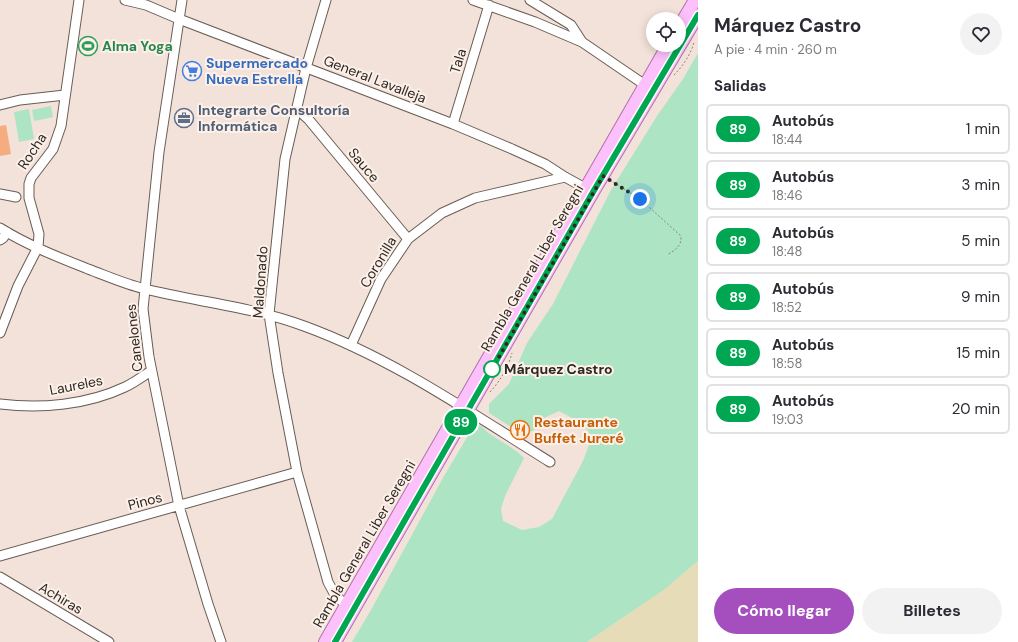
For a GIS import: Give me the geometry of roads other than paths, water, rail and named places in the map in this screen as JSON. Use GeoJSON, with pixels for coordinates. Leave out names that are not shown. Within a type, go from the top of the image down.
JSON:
{"type":"FeatureCollection","features":[{"type":"Feature","properties":{"kind":"main road","name":"Rambla General Liber Seregni"},"geometry":{"type":"LineString","coordinates":[[686,17],[694,6]]}},
{"type":"Feature","properties":{"kind":"main road","name":"Rambla General Liber Seregni"},"geometry":{"type":"LineString","coordinates":[[325,642],[603,176],[694,6]]}},
{"type":"Feature","properties":{"kind":"main road","name":"Rambla General Liber Seregni"},"geometry":{"type":"LineString","coordinates":[[335,642],[585,188],[664,52]]}},
{"type":"Feature","properties":{"kind":"street","name":"Rocha"},"geometry":{"type":"LineString","coordinates":[[0,333],[18,286],[38,247],[39,234],[29,198],[29,184],[31,178],[53,149],[61,126],[79,0]]}},
{"type":"Feature","properties":{"kind":"street","name":"General Lavalleja"},"geometry":{"type":"LineString","coordinates":[[125,0],[146,5],[453,124],[545,164],[565,178],[585,188]]}},
{"type":"Feature","properties":{"kind":"street","name":"Canelones"},"geometry":{"type":"LineString","coordinates":[[182,0],[159,152],[144,288],[144,316],[151,371],[179,506],[208,604],[221,642]]}},
{"type":"Feature","properties":{"kind":"street","name":"Maldonado"},"geometry":{"type":"LineString","coordinates":[[326,0],[306,68],[285,159],[269,314],[278,373],[297,472],[328,582],[335,595],[346,605]]}},
{"type":"Feature","properties":{"kind":"street"},"geometry":{"type":"LineString","coordinates":[[473,0],[535,22],[582,42],[645,85]]}},
{"type":"Feature","properties":{"kind":"street"},"geometry":{"type":"LineString","coordinates":[[530,0],[571,25],[582,42]]}},
{"type":"Feature","properties":{"kind":"street","name":"Tala"},"geometry":{"type":"LineString","coordinates":[[453,124],[490,5]]}},
{"type":"Feature","properties":{"kind":"street"},"geometry":{"type":"LineString","coordinates":[[0,105],[20,100],[65,95]]}},
{"type":"Feature","properties":{"kind":"street","name":"Sauce"},"geometry":{"type":"LineString","coordinates":[[297,109],[309,120],[408,239]]}},
{"type":"Feature","properties":{"kind":"street","name":"Coronilla"},"geometry":{"type":"LineString","coordinates":[[351,346],[381,279],[408,239],[442,213],[475,198],[565,178]]}},
{"type":"Feature","properties":{"kind":"street"},"geometry":{"type":"LineString","coordinates":[[0,194],[16,197]]}},
{"type":"Feature","properties":{"kind":"street"},"geometry":{"type":"LineString","coordinates":[[0,240],[3,238],[4,230],[54,256],[106,276],[144,288],[269,314],[304,326],[351,346],[401,371],[464,408],[550,462]]}},
{"type":"Feature","properties":{"kind":"street","name":"Laureles"},"geometry":{"type":"LineString","coordinates":[[0,404],[16,406],[45,405],[87,400],[107,395],[151,371]]}},
{"type":"Feature","properties":{"kind":"street","name":"Pinos"},"geometry":{"type":"LineString","coordinates":[[0,556],[297,472]]}},
{"type":"Feature","properties":{"kind":"street","name":"Achiras"},"geometry":{"type":"LineString","coordinates":[[0,577],[109,642]]}},
{"type":"Feature","properties":{"kind":"place","name":"Alma Yoga"},"geometry":{"type":"Point","coordinates":[88,46]}},
{"type":"Feature","properties":{"kind":"place","name":"Supermercado Nueva Estrella"},"geometry":{"type":"Point","coordinates":[192,71]}},
{"type":"Feature","properties":{"kind":"place","name":"Integrarte Consultoría Informática"},"geometry":{"type":"Point","coordinates":[184,118]}},
{"type":"Feature","properties":{"kind":"place","name":"Márquez Castro"},"geometry":{"type":"Point","coordinates":[492,369]}},
{"type":"Feature","properties":{"kind":"place","name":"Restaurante Buffet Jureré"},"geometry":{"type":"Point","coordinates":[520,430]}}]}
